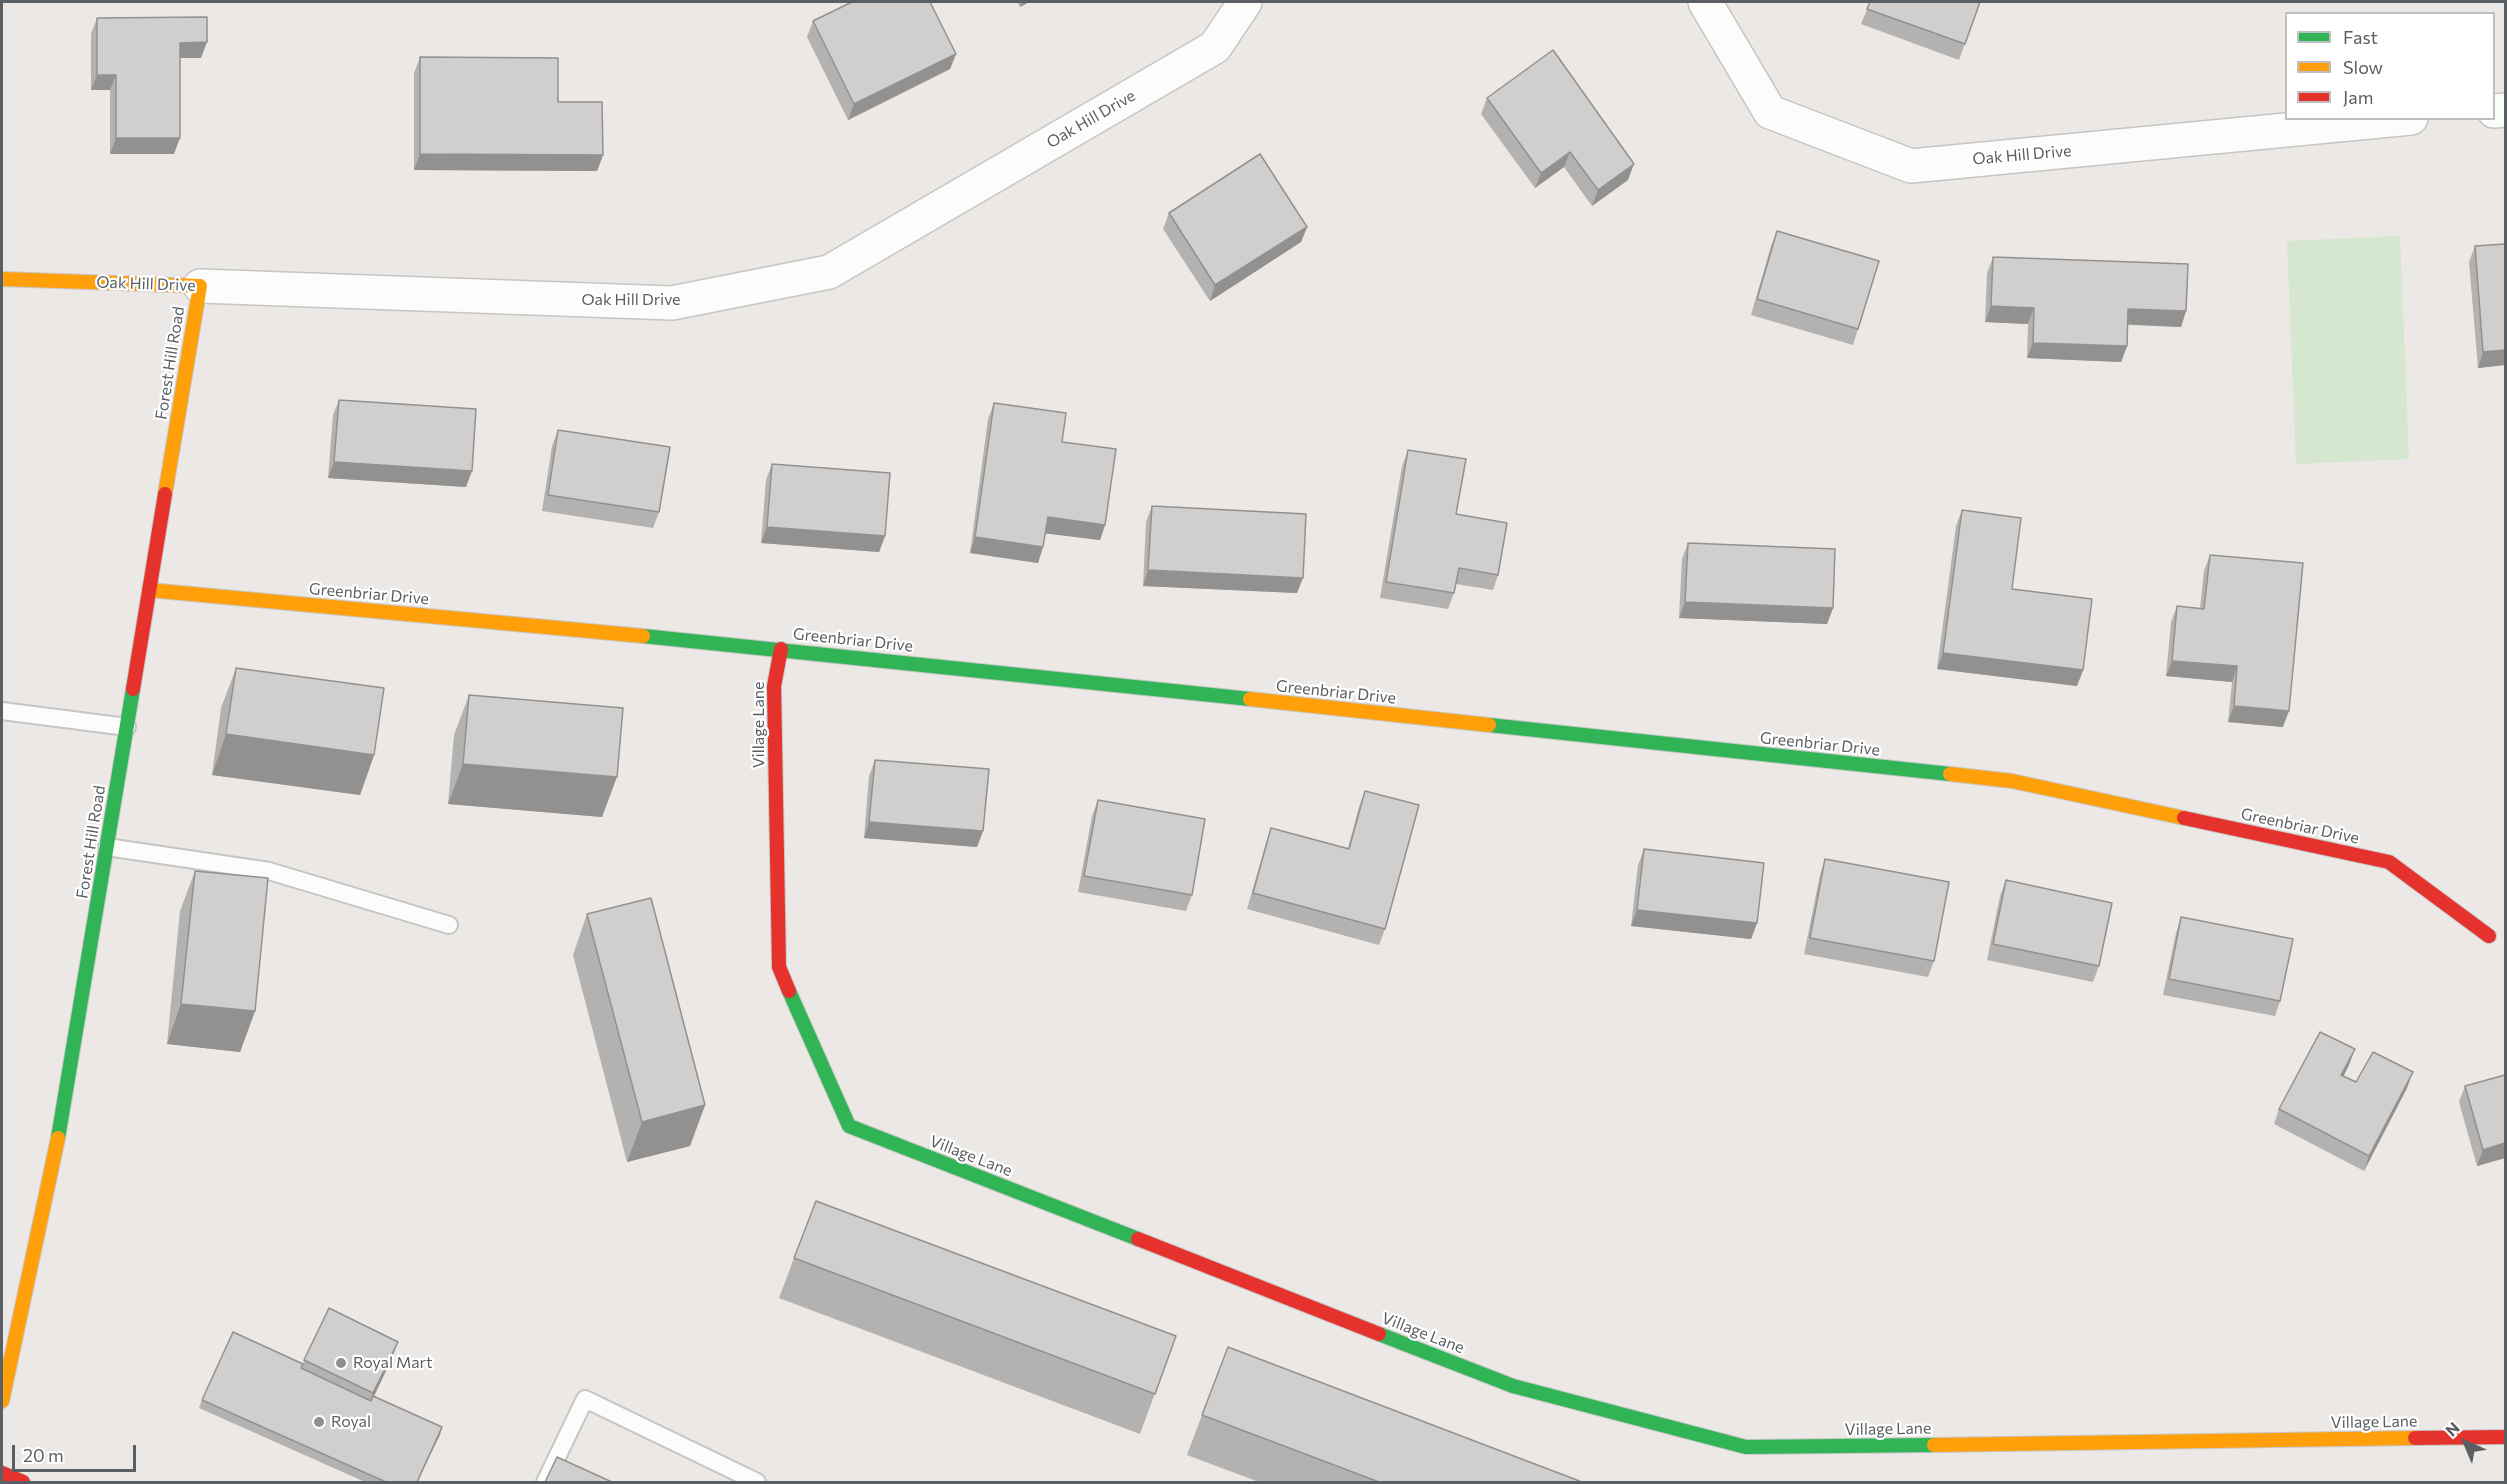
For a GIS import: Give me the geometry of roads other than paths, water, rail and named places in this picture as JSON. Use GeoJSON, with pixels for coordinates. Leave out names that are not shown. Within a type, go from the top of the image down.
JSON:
{"type":"FeatureCollection","features":[{"type":"Feature","properties":{"kind":"street","name":"Oak Hill Drive"},"geometry":{"type":"LineString","coordinates":[[2,279],[672,303],[829,272],[1215,47],[1245,2]]}},
{"type":"Feature","properties":{"kind":"street","name":"Oak Hill Drive"},"geometry":{"type":"LineString","coordinates":[[1705,2],[1770,112],[1911,166],[2390,120]]}},
{"type":"Feature","properties":{"kind":"street","name":"Forest Hill Road"},"geometry":{"type":"LineString","coordinates":[[2,1401],[53,1170],[200,286]]}},
{"type":"Feature","properties":{"kind":"street","name":"Greenbriar Drive"},"geometry":{"type":"LineString","coordinates":[[149,590],[781,649],[2012,781],[2389,862],[2489,936]]}},
{"type":"Feature","properties":{"kind":"street","name":"Village Lane"},"geometry":{"type":"LineString","coordinates":[[781,649],[774,686],[779,967],[849,1126],[1513,1386],[1746,1447],[2505,1437]]}},
{"type":"Feature","properties":{"kind":"street"},"geometry":{"type":"LineString","coordinates":[[2,1473],[23,1482]]}},
{"type":"Feature","properties":{"kind":"lane"},"geometry":{"type":"LineString","coordinates":[[2,711],[127,727]]}},
{"type":"Feature","properties":{"kind":"lane"},"geometry":{"type":"LineString","coordinates":[[107,847],[269,871],[449,925]]}},
{"type":"Feature","properties":{"kind":"lane"},"geometry":{"type":"LineString","coordinates":[[545,1482],[585,1399],[757,1482]]}},
{"type":"Feature","properties":{"kind":"place","name":"Royal Mart"},"geometry":{"type":"Point","coordinates":[341,1363]}},
{"type":"Feature","properties":{"kind":"place","name":"Royal"},"geometry":{"type":"Point","coordinates":[319,1422]}}]}
